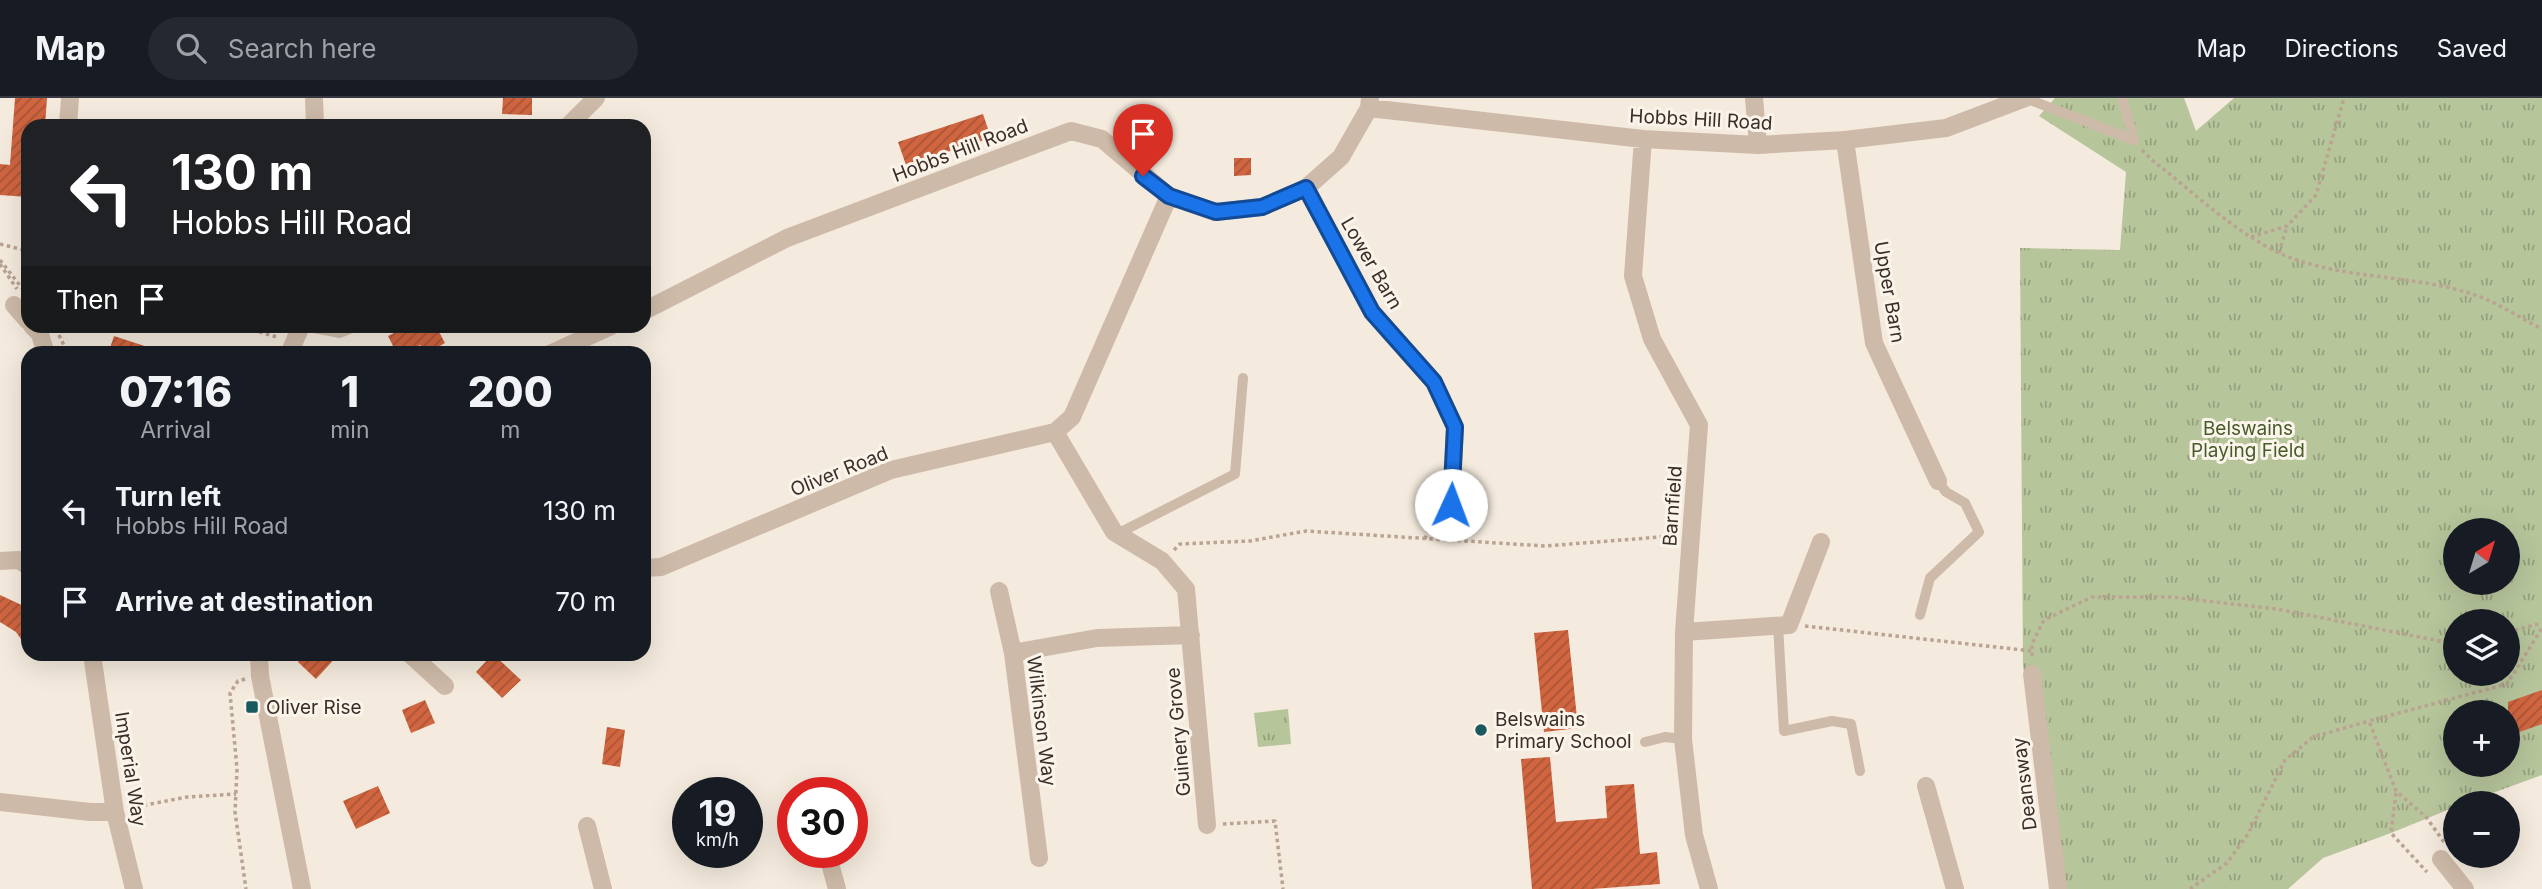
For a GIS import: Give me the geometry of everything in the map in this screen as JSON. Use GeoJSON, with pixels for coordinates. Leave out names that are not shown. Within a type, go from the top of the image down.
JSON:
{"type":"FeatureCollection","features":[{"type":"Feature","properties":{"kind":"street"},"geometry":{"type":"LineString","coordinates":[[68,119],[70,98]]}},
{"type":"Feature","properties":{"kind":"street"},"geometry":{"type":"LineString","coordinates":[[314,98],[315,119]]}},
{"type":"Feature","properties":{"kind":"street"},"geometry":{"type":"LineString","coordinates":[[575,119],[596,98]]}},
{"type":"Feature","properties":{"kind":"street"},"geometry":{"type":"LineString","coordinates":[[1754,98],[1758,145]]}},
{"type":"Feature","properties":{"kind":"street","name":"Hobbs Hill Road"},"geometry":{"type":"LineString","coordinates":[[651,307],[787,238],[1072,131],[1102,139],[1169,196],[1216,212],[1262,207],[1306,188],[1341,157],[1370,103],[1643,139],[1758,145],[1845,140],[1946,128],[2025,98]]}},
{"type":"Feature","properties":{"kind":"street","name":"Barnfield"},"geometry":{"type":"LineString","coordinates":[[1643,139],[1633,276],[1651,339],[1699,425],[1684,632],[1683,739],[1694,835],[1709,889]]}},
{"type":"Feature","properties":{"kind":"street","name":"Upper Barn"},"geometry":{"type":"LineString","coordinates":[[1845,140],[1874,343],[1938,481]]}},
{"type":"Feature","properties":{"kind":"street","name":"Lower Barn"},"geometry":{"type":"LineString","coordinates":[[1306,188],[1372,312],[1434,382],[1450,416],[1455,427],[1451,505]]}},
{"type":"Feature","properties":{"kind":"street"},"geometry":{"type":"LineString","coordinates":[[1162,561],[1117,534],[1055,432],[1072,417],[1169,196]]}},
{"type":"Feature","properties":{"kind":"street"},"geometry":{"type":"LineString","coordinates":[[567,346],[596,333]]}},
{"type":"Feature","properties":{"kind":"street","name":"Oliver Road"},"geometry":{"type":"LineString","coordinates":[[651,568],[661,567],[891,470],[1055,432]]}},
{"type":"Feature","properties":{"kind":"street"},"geometry":{"type":"LineString","coordinates":[[1684,632],[1783,625],[1821,542]]}},
{"type":"Feature","properties":{"kind":"street"},"geometry":{"type":"LineString","coordinates":[[0,561],[21,561]]}},
{"type":"Feature","properties":{"kind":"street","name":"Guinery Grove"},"geometry":{"type":"LineString","coordinates":[[1162,561],[1186,589],[1207,825]]}},
{"type":"Feature","properties":{"kind":"street","name":"Wilkinson Way"},"geometry":{"type":"LineString","coordinates":[[999,591],[1013,653],[1039,858]]}},
{"type":"Feature","properties":{"kind":"street"},"geometry":{"type":"LineString","coordinates":[[1013,653],[1097,638],[1191,635]]}},
{"type":"Feature","properties":{"kind":"street","name":"Imperial Way"},"geometry":{"type":"LineString","coordinates":[[93,661],[134,889]]}},
{"type":"Feature","properties":{"kind":"street"},"geometry":{"type":"LineString","coordinates":[[259,661],[302,889]]}},
{"type":"Feature","properties":{"kind":"street"},"geometry":{"type":"LineString","coordinates":[[418,661],[445,686]]}},
{"type":"Feature","properties":{"kind":"street","name":"Deansway"},"geometry":{"type":"LineString","coordinates":[[2032,674],[2058,889]]}},
{"type":"Feature","properties":{"kind":"street"},"geometry":{"type":"LineString","coordinates":[[1926,786],[1955,889]]}},
{"type":"Feature","properties":{"kind":"street"},"geometry":{"type":"LineString","coordinates":[[0,802],[90,812],[121,811]]}},
{"type":"Feature","properties":{"kind":"street"},"geometry":{"type":"LineString","coordinates":[[587,826],[603,889]]}},
{"type":"Feature","properties":{"kind":"street"},"geometry":{"type":"LineString","coordinates":[[2441,859],[2465,889]]}},
{"type":"Feature","properties":{"kind":"street"},"geometry":{"type":"LineString","coordinates":[[831,868],[837,889]]}},
{"type":"Feature","properties":{"kind":"lane"},"geometry":{"type":"LineString","coordinates":[[2025,98],[2134,140]]}},
{"type":"Feature","properties":{"kind":"lane"},"geometry":{"type":"LineString","coordinates":[[2122,98],[2134,140]]}},
{"type":"Feature","properties":{"kind":"lane"},"geometry":{"type":"LineString","coordinates":[[1117,534],[1235,474],[1243,378]]}},
{"type":"Feature","properties":{"kind":"lane"},"geometry":{"type":"LineString","coordinates":[[1920,615],[1930,578],[1979,532],[1965,503],[1946,492],[1938,481]]}},
{"type":"Feature","properties":{"kind":"lane"},"geometry":{"type":"LineString","coordinates":[[1783,625],[1784,731],[1832,721],[1851,724],[1860,772]]}},
{"type":"Feature","properties":{"kind":"lane"},"geometry":{"type":"LineString","coordinates":[[1645,742],[1665,737],[1683,739]]}},
{"type":"Feature","properties":{"kind":"path"},"geometry":{"type":"LineString","coordinates":[[2279,253],[2287,226],[2316,195],[2344,98]]}},
{"type":"Feature","properties":{"kind":"path"},"geometry":{"type":"LineString","coordinates":[[2134,140],[2152,160],[2251,237],[2279,253],[2340,272],[2417,282],[2476,295],[2542,329]]}},
{"type":"Feature","properties":{"kind":"path"},"geometry":{"type":"LineString","coordinates":[[2251,237],[2287,226]]}},
{"type":"Feature","properties":{"kind":"path"},"geometry":{"type":"LineString","coordinates":[[0,244],[21,249]]}},
{"type":"Feature","properties":{"kind":"path"},"geometry":{"type":"LineString","coordinates":[[0,260],[21,300]]}},
{"type":"Feature","properties":{"kind":"path"},"geometry":{"type":"LineString","coordinates":[[256,333],[286,346]]}},
{"type":"Feature","properties":{"kind":"path"},"geometry":{"type":"LineString","coordinates":[[1426,539],[1430,520],[1451,505]]}},
{"type":"Feature","properties":{"kind":"path"},"geometry":{"type":"LineString","coordinates":[[1162,561],[1180,544],[1250,541],[1306,531],[1545,546],[1691,535]]}},
{"type":"Feature","properties":{"kind":"path"},"geometry":{"type":"LineString","coordinates":[[2032,674],[2032,644],[2044,620],[2092,597],[2171,597],[2277,608],[2443,642]]}},
{"type":"Feature","properties":{"kind":"path"},"geometry":{"type":"LineString","coordinates":[[2520,629],[2542,623]]}},
{"type":"Feature","properties":{"kind":"path"},"geometry":{"type":"LineString","coordinates":[[1783,625],[2032,651]]}},
{"type":"Feature","properties":{"kind":"path"},"geometry":{"type":"LineString","coordinates":[[2190,889],[2227,863],[2248,834],[2285,760],[2313,737],[2507,684],[2542,628]]}},
{"type":"Feature","properties":{"kind":"path"},"geometry":{"type":"LineString","coordinates":[[246,889],[235,812],[235,728],[230,693],[238,681],[260,676]]}},
{"type":"Feature","properties":{"kind":"path"},"geometry":{"type":"LineString","coordinates":[[2369,721],[2396,791],[2391,833],[2434,880]]}},
{"type":"Feature","properties":{"kind":"path"},"geometry":{"type":"LineString","coordinates":[[2396,791],[2426,817]]}},
{"type":"Feature","properties":{"kind":"path"},"geometry":{"type":"LineString","coordinates":[[121,811],[187,797],[237,794]]}},
{"type":"Feature","properties":{"kind":"path"},"geometry":{"type":"LineString","coordinates":[[1207,825],[1275,821],[1283,889]]}},
{"type":"Feature","properties":{"kind":"green space","name":"Belswains Playing Field"},"geometry":{"type":"Polygon","coordinates":[[[2055,98],[2184,98],[2196,131],[2234,98],[2542,98],[2542,775],[2498,791],[2443,791],[2443,812],[2323,858],[2288,889],[2063,889],[2023,666],[2020,248],[2120,250],[2126,172],[2039,116],[2055,98]]]}},
{"type":"Feature","properties":{"kind":"green space"},"geometry":{"type":"Polygon","coordinates":[[[1288,709],[1291,744],[1258,747],[1254,713],[1288,709]]]}},
{"type":"Feature","properties":{"kind":"building"},"geometry":{"type":"Polygon","coordinates":[[[15,98],[47,98],[46,119],[21,119],[21,196],[0,195],[0,164],[10,165],[15,98]]]}},
{"type":"Feature","properties":{"kind":"building"},"geometry":{"type":"Polygon","coordinates":[[[503,98],[532,98],[532,115],[502,114],[503,98]]]}},
{"type":"Feature","properties":{"kind":"building"},"geometry":{"type":"Polygon","coordinates":[[[983,114],[991,138],[906,165],[898,142],[983,114]]]}},
{"type":"Feature","properties":{"kind":"building"},"geometry":{"type":"Polygon","coordinates":[[[1234,158],[1251,158],[1251,175],[1234,176],[1234,158]]]}},
{"type":"Feature","properties":{"kind":"building"},"geometry":{"type":"Polygon","coordinates":[[[394,333],[440,333],[445,343],[440,346],[393,346],[388,336],[394,333]]]}},
{"type":"Feature","properties":{"kind":"building"},"geometry":{"type":"Polygon","coordinates":[[[114,336],[145,346],[111,346],[114,336]]]}},
{"type":"Feature","properties":{"kind":"building"},"geometry":{"type":"Polygon","coordinates":[[[0,595],[21,605],[21,639],[16,632],[0,622],[0,595]]]}},
{"type":"Feature","properties":{"kind":"building"},"geometry":{"type":"Polygon","coordinates":[[[1568,630],[1578,728],[1544,732],[1534,633],[1568,630]]]}},
{"type":"Feature","properties":{"kind":"building"},"geometry":{"type":"Polygon","coordinates":[[[299,661],[333,661],[316,679],[299,661]]]}},
{"type":"Feature","properties":{"kind":"building"},"geometry":{"type":"Polygon","coordinates":[[[486,661],[501,661],[521,680],[502,698],[476,672],[486,661]]]}},
{"type":"Feature","properties":{"kind":"building"},"geometry":{"type":"Polygon","coordinates":[[[2542,690],[2542,724],[2520,732],[2520,700],[2514,700],[2542,690]]]}},
{"type":"Feature","properties":{"kind":"building"},"geometry":{"type":"Polygon","coordinates":[[[425,700],[435,723],[411,733],[402,710],[425,700]]]}},
{"type":"Feature","properties":{"kind":"building"},"geometry":{"type":"Polygon","coordinates":[[[607,727],[625,730],[620,767],[602,764],[607,727]]]}},
{"type":"Feature","properties":{"kind":"building"},"geometry":{"type":"Polygon","coordinates":[[[1550,757],[1556,822],[1607,818],[1605,786],[1634,784],[1640,854],[1657,852],[1660,884],[1592,889],[1532,889],[1521,759],[1550,757]]]}},
{"type":"Feature","properties":{"kind":"building"},"geometry":{"type":"Polygon","coordinates":[[[378,786],[390,813],[356,829],[343,801],[378,786]]]}},
{"type":"Feature","properties":{"kind":"place","name":"Oliver Rise"},"geometry":{"type":"Point","coordinates":[252,707]}},
{"type":"Feature","properties":{"kind":"place","name":"Belswains Primary School"},"geometry":{"type":"Point","coordinates":[1481,730]}},
{"type":"Feature","properties":{"kind":"route"},"geometry":{"type":"LineString","coordinates":[[1143,176],[1169,196],[1216,212],[1262,207],[1306,188],[1372,312],[1434,382],[1455,427],[1451,505]]}}]}
